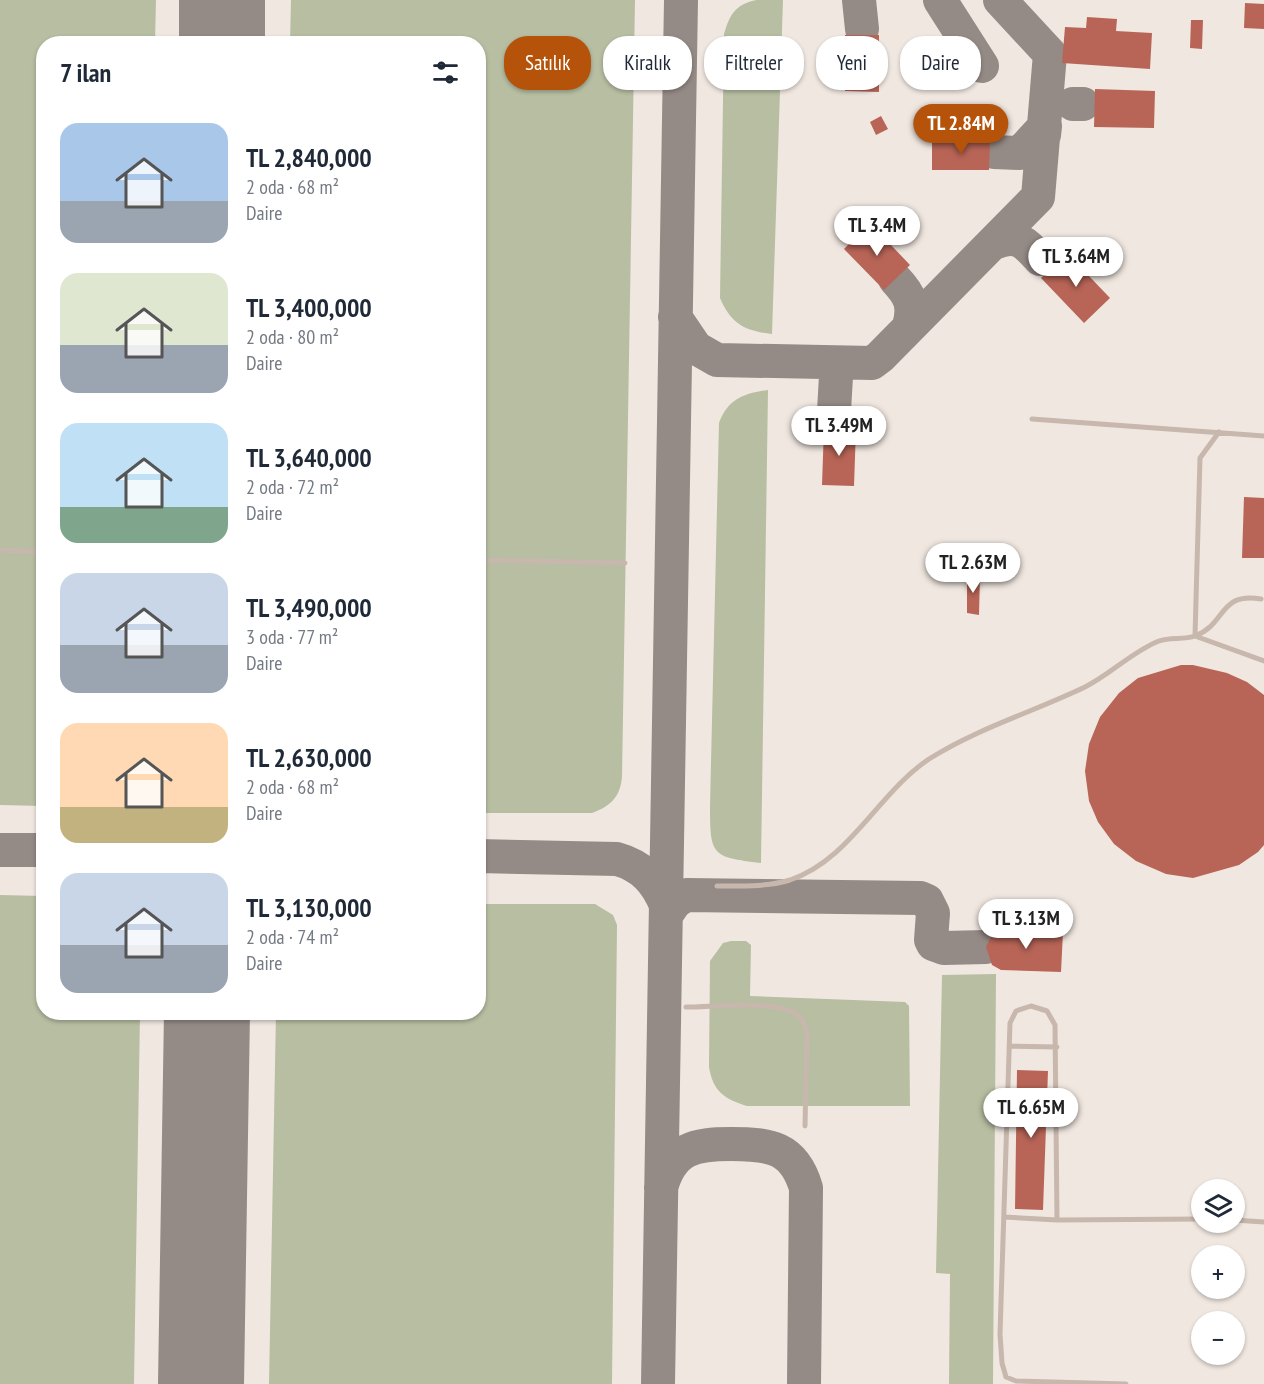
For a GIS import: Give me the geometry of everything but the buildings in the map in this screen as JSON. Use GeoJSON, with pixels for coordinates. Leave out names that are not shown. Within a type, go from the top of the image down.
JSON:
{"type":"FeatureCollection","features":[{"type":"Feature","properties":{"kind":"lane"},"geometry":{"type":"LineString","coordinates":[[1032,419],[1264,436]]}},
{"type":"Feature","properties":{"kind":"lane"},"geometry":{"type":"LineString","coordinates":[[1195,636],[1200,458],[1219,432]]}},
{"type":"Feature","properties":{"kind":"lane"},"geometry":{"type":"LineString","coordinates":[[0,550],[36,552]]}},
{"type":"Feature","properties":{"kind":"lane"},"geometry":{"type":"LineString","coordinates":[[486,560],[625,563]]}},
{"type":"Feature","properties":{"kind":"lane"},"geometry":{"type":"LineString","coordinates":[[1195,636],[1218,619],[1230,602],[1244,596],[1261,599]]}},
{"type":"Feature","properties":{"kind":"lane"},"geometry":{"type":"LineString","coordinates":[[717,886],[750,886],[789,880],[827,861],[904,780],[927,761],[986,728],[1087,686],[1159,641],[1195,636],[1264,661]]}},
{"type":"Feature","properties":{"kind":"lane"},"geometry":{"type":"LineString","coordinates":[[686,1007],[767,1006],[787,1010],[804,1021],[807,1031],[805,1126]]}},
{"type":"Feature","properties":{"kind":"lane"},"geometry":{"type":"LineString","coordinates":[[1057,1220],[1055,1025],[1047,1011],[1031,1006],[1016,1011],[1010,1023],[1000,1334],[1002,1364],[1006,1377],[1016,1381],[1126,1384]]}},
{"type":"Feature","properties":{"kind":"lane"},"geometry":{"type":"LineString","coordinates":[[1009,1046],[1057,1047]]}},
{"type":"Feature","properties":{"kind":"lane"},"geometry":{"type":"LineString","coordinates":[[1005,1216],[1057,1220],[1191,1219]]}},
{"type":"Feature","properties":{"kind":"lane"},"geometry":{"type":"LineString","coordinates":[[1245,1221],[1264,1222]]}},
{"type":"Feature","properties":{"kind":"green space"},"geometry":{"type":"Polygon","coordinates":[[[0,0],[156,0],[155,36],[36,36],[36,806],[0,805],[0,0]]]}},
{"type":"Feature","properties":{"kind":"green space"},"geometry":{"type":"Polygon","coordinates":[[[291,0],[635,0],[634,36],[603,36],[603,90],[633,90],[622,777],[619,790],[613,800],[592,813],[486,813],[486,36],[290,36],[291,0]]]}},
{"type":"Feature","properties":{"kind":"green space"},"geometry":{"type":"Polygon","coordinates":[[[756,0],[783,0],[782,36],[724,36],[734,11],[756,0]]]}},
{"type":"Feature","properties":{"kind":"green space"},"geometry":{"type":"Polygon","coordinates":[[[723,90],[780,90],[772,334],[754,331],[740,325],[729,314],[720,298],[723,90]]]}},
{"type":"Feature","properties":{"kind":"green space"},"geometry":{"type":"Polygon","coordinates":[[[768,390],[761,863],[732,859],[717,851],[711,835],[710,806],[719,423],[732,403],[744,395],[768,390]]]}},
{"type":"Feature","properties":{"kind":"green space"},"geometry":{"type":"Polygon","coordinates":[[[0,895],[36,896],[36,1020],[140,1020],[134,1384],[0,1384],[0,895]]]}},
{"type":"Feature","properties":{"kind":"green space"},"geometry":{"type":"Polygon","coordinates":[[[486,904],[595,904],[613,915],[617,925],[612,1384],[269,1384],[276,1020],[486,1020],[486,904]]]}},
{"type":"Feature","properties":{"kind":"green space"},"geometry":{"type":"Polygon","coordinates":[[[746,941],[751,945],[750,996],[905,1002],[909,1006],[910,1106],[747,1106],[721,1093],[714,1083],[709,1067],[710,961],[723,943],[746,941]]]}},
{"type":"Feature","properties":{"kind":"green space"},"geometry":{"type":"Polygon","coordinates":[[[996,974],[993,1384],[949,1384],[950,1274],[936,1273],[942,975],[996,974]]]}},
{"type":"Feature","properties":{"kind":"taxiway"},"geometry":{"type":"LineString","coordinates":[[658,1384],[681,0]]}},
{"type":"Feature","properties":{"kind":"taxiway"},"geometry":{"type":"LineString","coordinates":[[859,0],[862,29]]}},
{"type":"Feature","properties":{"kind":"taxiway"},"geometry":{"type":"LineString","coordinates":[[940,0],[982,66]]}},
{"type":"Feature","properties":{"kind":"taxiway"},"geometry":{"type":"LineString","coordinates":[[675,317],[696,348],[717,360],[872,363],[880,357],[1038,197],[1050,54],[1000,0]]}},
{"type":"Feature","properties":{"kind":"taxiway"},"geometry":{"type":"LineString","coordinates":[[1073,104],[1083,104]]}},
{"type":"Feature","properties":{"kind":"taxiway"},"geometry":{"type":"LineString","coordinates":[[994,152],[1020,153],[1045,126],[1044,135]]}},
{"type":"Feature","properties":{"kind":"taxiway"},"geometry":{"type":"LineString","coordinates":[[1001,235],[994,243],[1008,239],[1020,241],[1040,259]]}},
{"type":"Feature","properties":{"kind":"taxiway"},"geometry":{"type":"LineString","coordinates":[[895,279],[910,301],[909,326]]}},
{"type":"Feature","properties":{"kind":"taxiway"},"geometry":{"type":"LineString","coordinates":[[834,411],[836,376]]}},
{"type":"Feature","properties":{"kind":"taxiway"},"geometry":{"type":"LineString","coordinates":[[0,850],[36,850]]}},
{"type":"Feature","properties":{"kind":"taxiway"},"geometry":{"type":"LineString","coordinates":[[486,856],[617,859],[641,870],[653,882],[666,905]]}},
{"type":"Feature","properties":{"kind":"taxiway"},"geometry":{"type":"LineString","coordinates":[[666,915],[675,902],[686,895],[920,898],[927,901],[933,913],[931,940],[933,944],[944,948],[986,947]]}},
{"type":"Feature","properties":{"kind":"taxiway"},"geometry":{"type":"LineString","coordinates":[[661,1188],[678,1156],[706,1145],[745,1144],[769,1147],[787,1156],[795,1164],[806,1188],[804,1384]]}},
{"type":"Feature","properties":{"kind":"runway"},"geometry":{"type":"LineString","coordinates":[[222,0],[222,36]]}},
{"type":"Feature","properties":{"kind":"runway"},"geometry":{"type":"LineString","coordinates":[[201,1384],[207,1020]]}}]}
